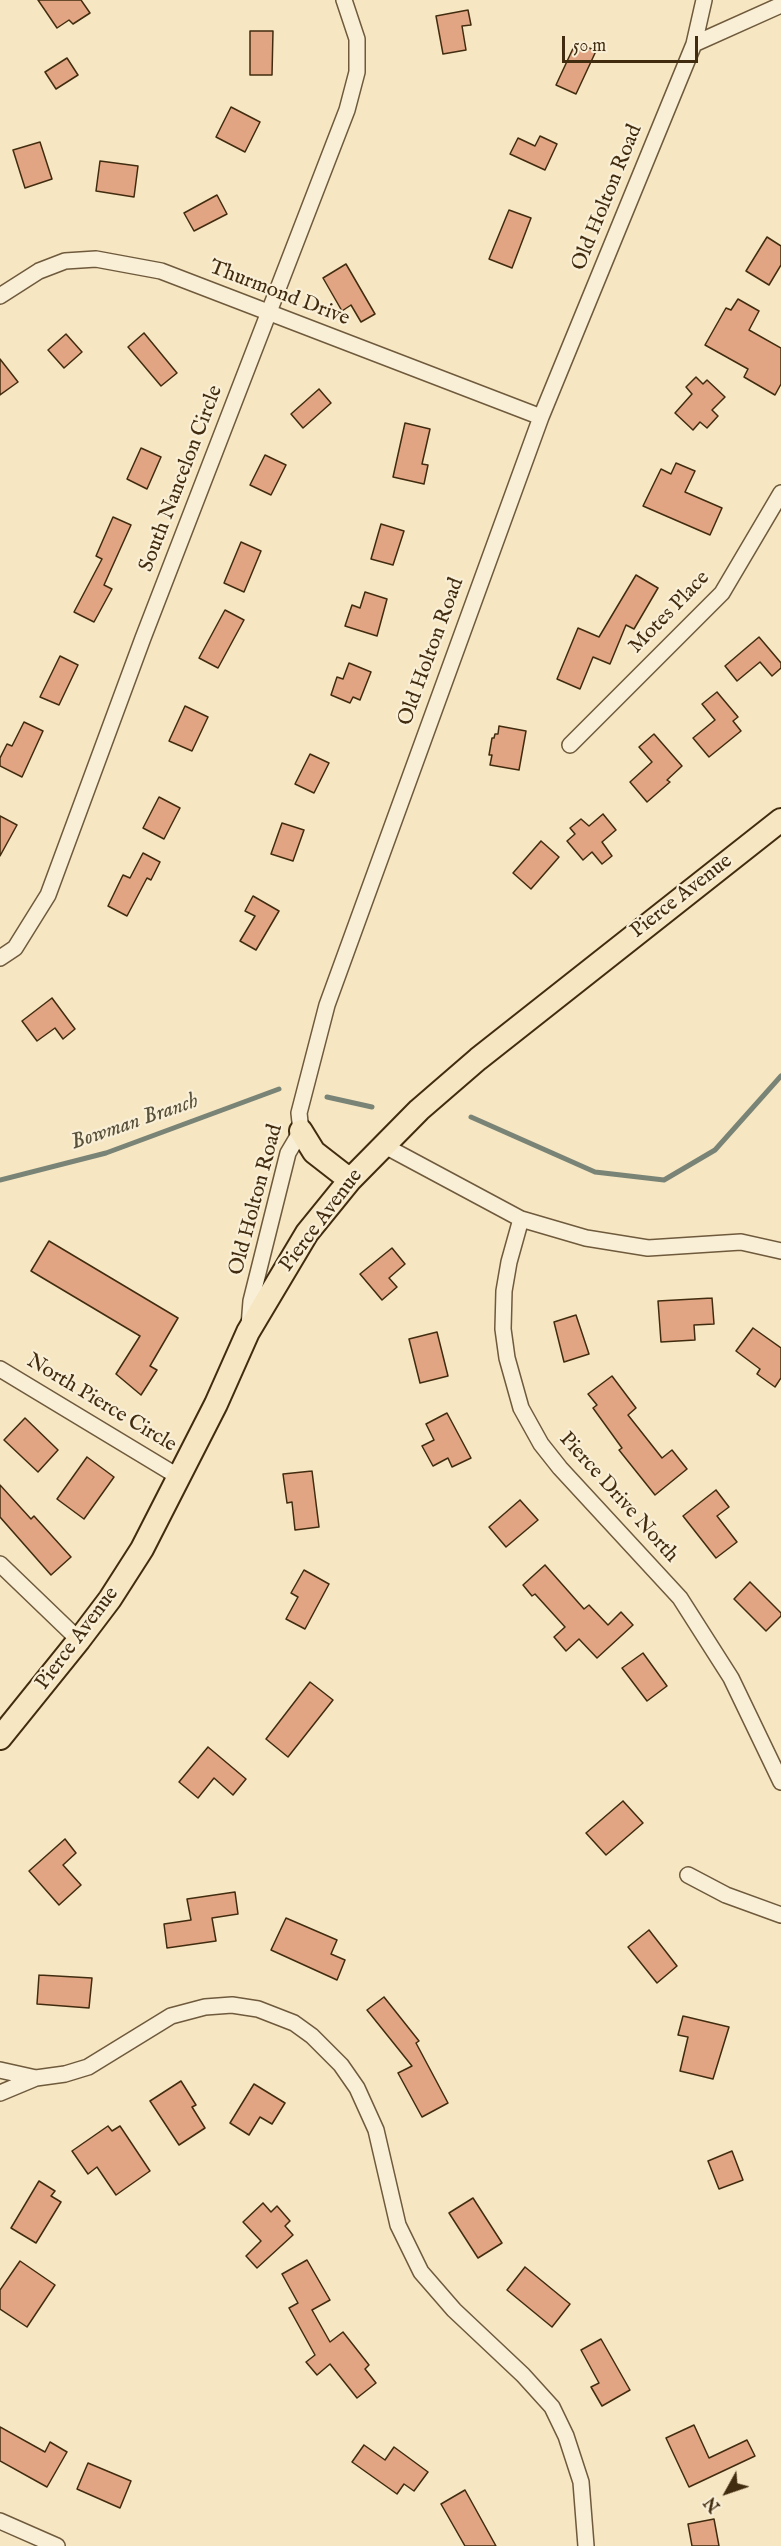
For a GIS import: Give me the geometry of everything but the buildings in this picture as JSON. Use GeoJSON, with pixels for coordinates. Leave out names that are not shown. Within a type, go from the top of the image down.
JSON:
{"type":"FeatureCollection","features":[{"type":"Feature","properties":{"kind":"main road","name":"Pierce Avenue"},"geometry":{"type":"LineString","coordinates":[[0,1738],[80,1640],[142,1549],[248,1332],[307,1233],[350,1180],[383,1145],[478,1059],[781,820]]}},
{"type":"Feature","properties":{"kind":"main road"},"geometry":{"type":"LineString","coordinates":[[301,1131],[314,1152],[350,1180]]}},
{"type":"Feature","properties":{"kind":"street","name":"South Nancelon Circle"},"geometry":{"type":"LineString","coordinates":[[0,958],[15,948],[48,895],[143,638],[347,110],[357,72],[357,39],[344,0]]}},
{"type":"Feature","properties":{"kind":"street","name":"Old Holton Road"},"geometry":{"type":"LineString","coordinates":[[248,1332],[251,1300],[288,1153],[301,1131],[299,1113],[327,1005],[542,417],[694,44],[704,0]]}},
{"type":"Feature","properties":{"kind":"street"},"geometry":{"type":"LineString","coordinates":[[694,44],[781,5]]}},
{"type":"Feature","properties":{"kind":"street","name":"Thurmond Drive"},"geometry":{"type":"LineString","coordinates":[[0,296],[48,267],[65,261],[96,259],[161,271],[542,417]]}},
{"type":"Feature","properties":{"kind":"street","name":"Motes Place"},"geometry":{"type":"LineString","coordinates":[[570,745],[722,593],[781,494]]}},
{"type":"Feature","properties":{"kind":"street"},"geometry":{"type":"LineString","coordinates":[[383,1145],[521,1219],[586,1238],[648,1248],[741,1242],[781,1251]]}},
{"type":"Feature","properties":{"kind":"street","name":"Pierce Drive North"},"geometry":{"type":"LineString","coordinates":[[521,1219],[504,1290],[503,1329],[507,1358],[521,1408],[541,1444],[560,1468],[680,1598],[731,1678],[781,1782]]}},
{"type":"Feature","properties":{"kind":"street","name":"North Pierce Circle"},"geometry":{"type":"LineString","coordinates":[[0,1369],[179,1477]]}},
{"type":"Feature","properties":{"kind":"street"},"geometry":{"type":"LineString","coordinates":[[0,1564],[80,1640]]}},
{"type":"Feature","properties":{"kind":"street"},"geometry":{"type":"LineString","coordinates":[[688,1875],[726,1895],[781,1915]]}},
{"type":"Feature","properties":{"kind":"street"},"geometry":{"type":"LineString","coordinates":[[0,2093],[36,2078],[65,2074],[88,2067],[171,2016],[204,2007],[232,2005],[258,2009],[294,2023],[312,2036],[340,2065],[357,2088],[376,2130],[398,2225],[421,2272],[454,2310],[523,2375],[552,2407],[566,2436],[581,2482],[586,2546]]}},
{"type":"Feature","properties":{"kind":"street"},"geometry":{"type":"LineString","coordinates":[[0,2070],[36,2078]]}},
{"type":"Feature","properties":{"kind":"street"},"geometry":{"type":"LineString","coordinates":[[0,2521],[57,2546]]}},
{"type":"Feature","properties":{"kind":"waterway","name":"Bowman Branch"},"geometry":{"type":"LineString","coordinates":[[471,1117],[595,1172],[664,1180],[715,1150],[781,1076]]}},
{"type":"Feature","properties":{"kind":"waterway","name":"Bowman Branch"},"geometry":{"type":"LineString","coordinates":[[0,1180],[106,1153],[279,1089]]}},
{"type":"Feature","properties":{"kind":"waterway","name":"Bowman Branch"},"geometry":{"type":"LineString","coordinates":[[327,1097],[372,1107]]}}]}
